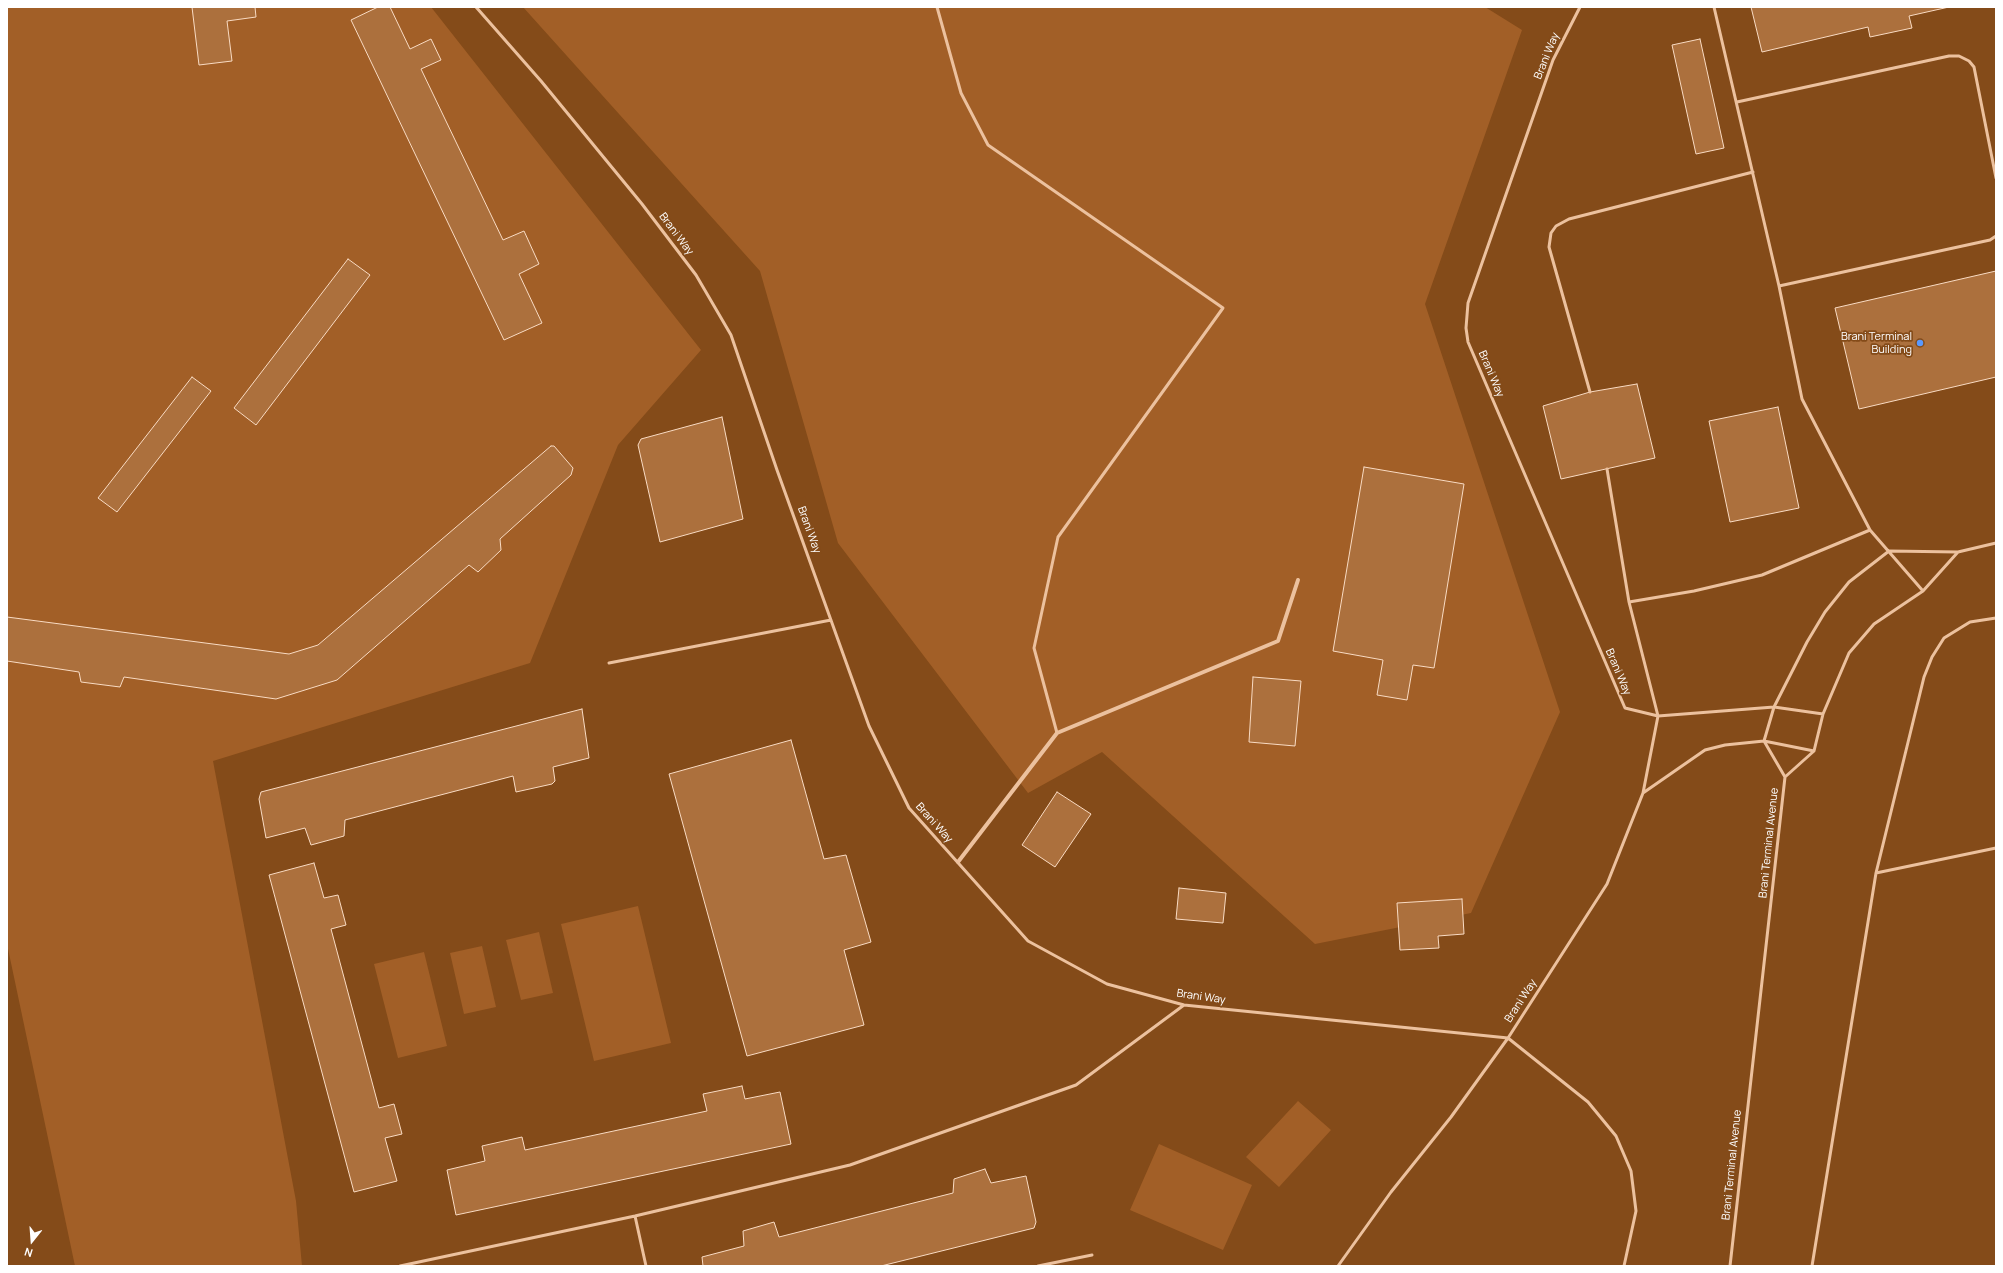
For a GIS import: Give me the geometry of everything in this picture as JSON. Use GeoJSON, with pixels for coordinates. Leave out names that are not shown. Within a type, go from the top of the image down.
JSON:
{"type":"FeatureCollection","features":[{"type":"Feature","properties":{"kind":"street"},"geometry":{"type":"LineString","coordinates":[[958,862],[1057,733],[1278,641],[1298,580]]}},
{"type":"Feature","properties":{"kind":"lane","name":"Brani Way"},"geometry":{"type":"LineString","coordinates":[[476,7],[542,81],[642,204],[696,275],[731,334],[869,726],[909,808],[1028,941],[1107,984],[1184,1005],[1508,1038],[1607,884],[1643,793],[1658,716]]}},
{"type":"Feature","properties":{"kind":"lane"},"geometry":{"type":"LineString","coordinates":[[937,7],[961,93],[988,145],[1223,308],[1058,537],[1034,648],[1057,733]]}},
{"type":"Feature","properties":{"kind":"lane","name":"Brani Way"},"geometry":{"type":"LineString","coordinates":[[1580,7],[1554,60],[1468,303],[1466,328],[1468,342],[1622,704],[1630,710],[1658,716],[1774,707],[1823,714]]}},
{"type":"Feature","properties":{"kind":"lane"},"geometry":{"type":"LineString","coordinates":[[1714,7],[1779,286],[1802,399],[1870,530],[1922,591]]}},
{"type":"Feature","properties":{"kind":"lane"},"geometry":{"type":"LineString","coordinates":[[1737,102],[1949,56],[1959,56],[1968,60],[1974,67],[1996,178]]}},
{"type":"Feature","properties":{"kind":"lane"},"geometry":{"type":"LineString","coordinates":[[1590,392],[1549,247],[1551,233],[1556,226],[1569,219],[1753,172]]}},
{"type":"Feature","properties":{"kind":"lane"},"geometry":{"type":"LineString","coordinates":[[1779,286],[1990,240],[1996,236]]}},
{"type":"Feature","properties":{"kind":"lane"},"geometry":{"type":"LineString","coordinates":[[1607,469],[1629,602],[1658,716]]}},
{"type":"Feature","properties":{"kind":"lane"},"geometry":{"type":"LineString","coordinates":[[1629,602],[1694,591],[1762,575],[1870,530]]}},
{"type":"Feature","properties":{"kind":"lane"},"geometry":{"type":"LineString","coordinates":[[1764,741],[1774,707],[1807,642],[1825,612],[1849,582],[1889,551],[1958,552],[1996,543]]}},
{"type":"Feature","properties":{"kind":"lane"},"geometry":{"type":"LineString","coordinates":[[1785,777],[1814,751],[1823,714],[1849,653],[1874,624],[1922,591],[1958,552]]}},
{"type":"Feature","properties":{"kind":"lane"},"geometry":{"type":"LineString","coordinates":[[1812,1266],[1876,873],[1924,677],[1932,657],[1944,638],[1970,622],[1996,618]]}},
{"type":"Feature","properties":{"kind":"lane"},"geometry":{"type":"LineString","coordinates":[[609,663],[831,620]]}},
{"type":"Feature","properties":{"kind":"lane"},"geometry":{"type":"LineString","coordinates":[[1643,793],[1705,750],[1725,745],[1764,741],[1814,751]]}},
{"type":"Feature","properties":{"kind":"lane","name":"Brani Terminal Avenue"},"geometry":{"type":"LineString","coordinates":[[1730,1266],[1785,777],[1764,741]]}},
{"type":"Feature","properties":{"kind":"lane"},"geometry":{"type":"LineString","coordinates":[[1876,873],[1996,848]]}},
{"type":"Feature","properties":{"kind":"lane"},"geometry":{"type":"LineString","coordinates":[[400,1266],[635,1216],[850,1165],[1076,1085],[1184,1005]]}},
{"type":"Feature","properties":{"kind":"lane"},"geometry":{"type":"LineString","coordinates":[[1338,1266],[1391,1192],[1451,1117],[1508,1038],[1588,1102],[1616,1136],[1631,1171],[1636,1211],[1624,1266]]}},
{"type":"Feature","properties":{"kind":"lane"},"geometry":{"type":"LineString","coordinates":[[635,1216],[646,1266]]}},
{"type":"Feature","properties":{"kind":"lane"},"geometry":{"type":"LineString","coordinates":[[1038,1266],[1092,1254]]}},
{"type":"Feature","properties":{"kind":"shaded area"},"geometry":{"type":"Polygon","coordinates":[[[7,7],[431,7],[701,350],[618,445],[530,663],[213,761],[296,1201],[302,1266],[75,1266],[7,944],[7,7]]]}},
{"type":"Feature","properties":{"kind":"shaded area"},"geometry":{"type":"Polygon","coordinates":[[[523,7],[1485,7],[1522,30],[1425,304],[1560,712],[1471,913],[1315,944],[1102,752],[1028,793],[838,543],[760,271],[523,7]]]}},
{"type":"Feature","properties":{"kind":"shaded area"},"geometry":{"type":"Polygon","coordinates":[[[638,906],[671,1043],[594,1061],[561,924],[638,906]]]}},
{"type":"Feature","properties":{"kind":"shaded area"},"geometry":{"type":"Polygon","coordinates":[[[539,932],[553,993],[521,1000],[506,940],[539,932]]]}},
{"type":"Feature","properties":{"kind":"shaded area"},"geometry":{"type":"Polygon","coordinates":[[[482,946],[496,1007],[464,1014],[450,953],[482,946]]]}},
{"type":"Feature","properties":{"kind":"shaded area"},"geometry":{"type":"Polygon","coordinates":[[[424,952],[447,1046],[398,1058],[374,964],[424,952]]]}},
{"type":"Feature","properties":{"kind":"shaded area"},"geometry":{"type":"Polygon","coordinates":[[[1298,1101],[1331,1130],[1279,1187],[1246,1157],[1298,1101]]]}},
{"type":"Feature","properties":{"kind":"shaded area"},"geometry":{"type":"Polygon","coordinates":[[[1159,1144],[1252,1185],[1223,1250],[1130,1210],[1159,1144]]]}},
{"type":"Feature","properties":{"kind":"building"},"geometry":{"type":"Polygon","coordinates":[[[192,7],[255,7],[256,17],[227,21],[232,61],[199,65],[192,7]]]}},
{"type":"Feature","properties":{"kind":"building"},"geometry":{"type":"Polygon","coordinates":[[[378,7],[390,7],[410,49],[431,39],[441,60],[421,69],[503,240],[524,231],[539,264],[519,274],[542,323],[504,340],[351,20],[378,7]]]}},
{"type":"Feature","properties":{"kind":"building"},"geometry":{"type":"Polygon","coordinates":[[[1751,7],[1949,7],[1909,16],[1912,28],[1870,37],[1868,27],[1762,52],[1751,7]]]}},
{"type":"Feature","properties":{"kind":"building"},"geometry":{"type":"Polygon","coordinates":[[[1700,39],[1724,148],[1696,154],[1672,45],[1700,39]]]}},
{"type":"Feature","properties":{"kind":"building"},"geometry":{"type":"Polygon","coordinates":[[[348,259],[370,275],[256,425],[234,408],[348,259]]]}},
{"type":"Feature","properties":{"kind":"building","name":"Brani Terminal Building"},"geometry":{"type":"Polygon","coordinates":[[[1996,271],[1996,377],[1859,409],[1835,308],[1996,271]]]}},
{"type":"Feature","properties":{"kind":"building"},"geometry":{"type":"Polygon","coordinates":[[[192,377],[211,391],[117,512],[98,498],[192,377]]]}},
{"type":"Feature","properties":{"kind":"building"},"geometry":{"type":"Polygon","coordinates":[[[1637,384],[1655,458],[1561,479],[1543,406],[1590,392],[1637,384]]]}},
{"type":"Feature","properties":{"kind":"building"},"geometry":{"type":"Polygon","coordinates":[[[1778,407],[1799,508],[1730,522],[1709,421],[1778,407]]]}},
{"type":"Feature","properties":{"kind":"building"},"geometry":{"type":"Polygon","coordinates":[[[722,417],[743,519],[660,542],[638,445],[641,439],[722,417]]]}},
{"type":"Feature","properties":{"kind":"building"},"geometry":{"type":"Polygon","coordinates":[[[551,446],[554,446],[573,468],[571,475],[500,539],[501,550],[478,572],[469,565],[337,680],[276,699],[124,677],[120,687],[81,682],[79,672],[7,661],[7,617],[289,654],[318,645],[551,446]]]}},
{"type":"Feature","properties":{"kind":"building"},"geometry":{"type":"Polygon","coordinates":[[[1364,467],[1464,484],[1434,668],[1413,665],[1407,700],[1377,695],[1383,660],[1333,651],[1364,467]]]}},
{"type":"Feature","properties":{"kind":"building"},"geometry":{"type":"Polygon","coordinates":[[[1253,677],[1301,681],[1295,746],[1249,742],[1253,677]]]}},
{"type":"Feature","properties":{"kind":"building"},"geometry":{"type":"Polygon","coordinates":[[[582,709],[589,758],[553,767],[555,781],[552,784],[516,792],[513,776],[345,820],[344,836],[311,845],[305,828],[266,838],[259,799],[261,792],[582,709]]]}},
{"type":"Feature","properties":{"kind":"building"},"geometry":{"type":"Polygon","coordinates":[[[791,740],[824,859],[846,855],[871,942],[844,950],[864,1025],[747,1056],[669,774],[791,740]]]}},
{"type":"Feature","properties":{"kind":"building"},"geometry":{"type":"Polygon","coordinates":[[[1057,792],[1091,814],[1055,867],[1022,845],[1057,792]]]}},
{"type":"Feature","properties":{"kind":"building"},"geometry":{"type":"Polygon","coordinates":[[[314,863],[324,898],[338,895],[346,925],[331,929],[379,1108],[394,1104],[402,1134],[385,1138],[397,1181],[354,1192],[269,875],[314,863]]]}},
{"type":"Feature","properties":{"kind":"building"},"geometry":{"type":"Polygon","coordinates":[[[1179,888],[1226,893],[1223,923],[1176,919],[1179,888]]]}},
{"type":"Feature","properties":{"kind":"building"},"geometry":{"type":"Polygon","coordinates":[[[1462,899],[1464,934],[1438,936],[1439,948],[1400,950],[1397,903],[1462,899]]]}},
{"type":"Feature","properties":{"kind":"building"},"geometry":{"type":"Polygon","coordinates":[[[742,1086],[745,1099],[780,1092],[791,1144],[456,1215],[447,1170],[485,1161],[482,1146],[522,1137],[525,1150],[707,1111],[703,1094],[742,1086]]]}},
{"type":"Feature","properties":{"kind":"building"},"geometry":{"type":"Polygon","coordinates":[[[985,1169],[991,1183],[1026,1176],[1036,1222],[1034,1228],[881,1266],[703,1266],[702,1257],[744,1246],[743,1231],[774,1222],[779,1237],[953,1193],[954,1179],[985,1169]]]}},
{"type":"Feature","properties":{"kind":"place","name":"Brani Terminal Building"},"geometry":{"type":"Point","coordinates":[1920,343]}}]}
